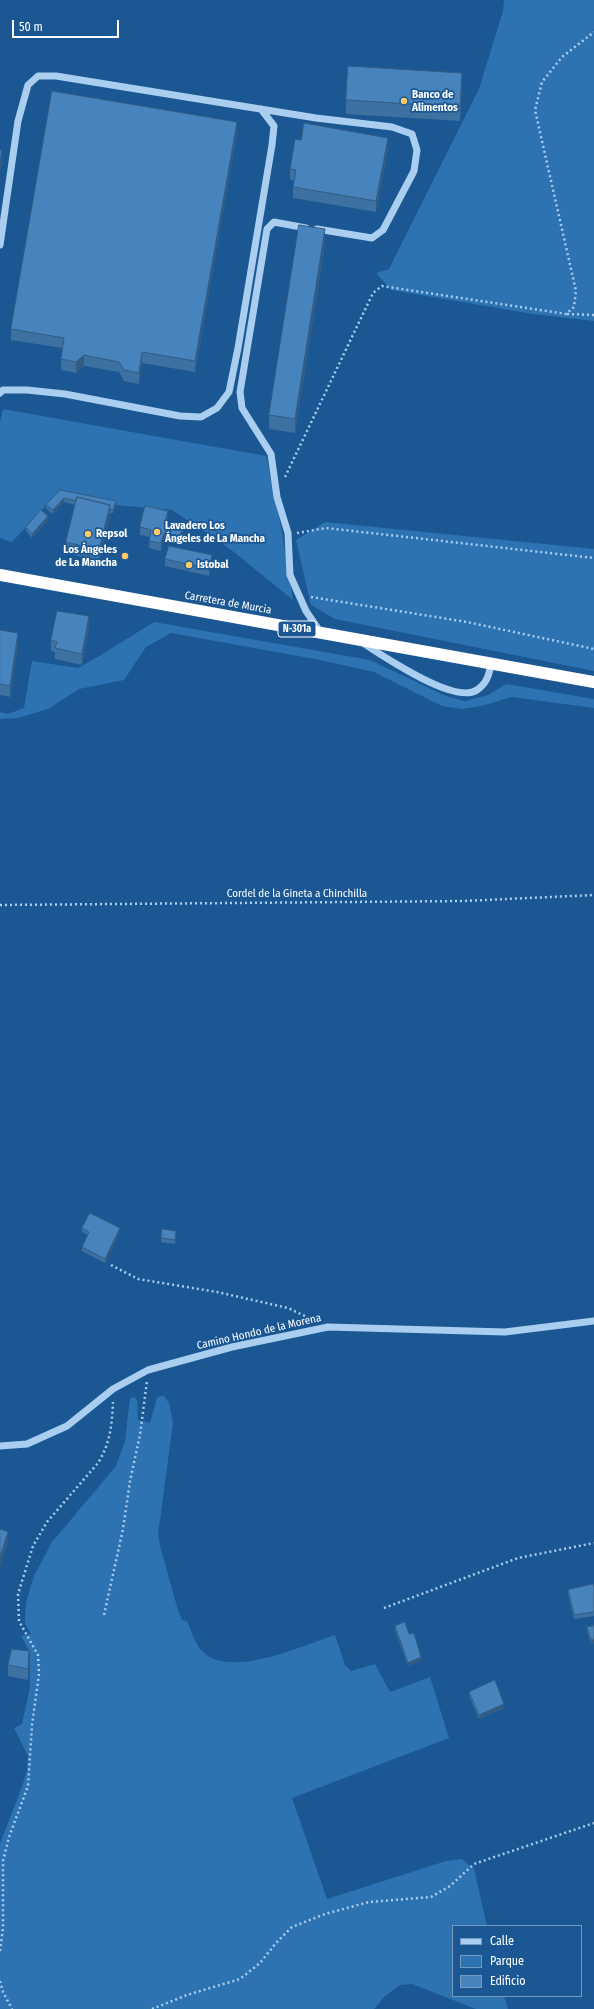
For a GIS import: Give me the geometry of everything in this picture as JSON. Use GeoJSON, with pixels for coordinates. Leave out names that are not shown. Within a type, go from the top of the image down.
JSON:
{"type":"FeatureCollection","features":[{"type":"Feature","properties":{"kind":"highway","name":"Carretera de Murcia"},"geometry":{"type":"LineString","coordinates":[[0,575],[594,682]]}},
{"type":"Feature","properties":{"kind":"street"},"geometry":{"type":"LineString","coordinates":[[0,245],[18,120],[28,85],[38,76],[56,76],[261,110],[392,127],[412,134],[417,150],[414,171],[383,230],[372,238],[274,222],[267,230],[240,392],[242,408],[271,454],[277,497],[288,533],[290,575],[306,611],[321,633]]}},
{"type":"Feature","properties":{"kind":"street"},"geometry":{"type":"LineString","coordinates":[[0,393],[4,390],[27,390],[66,394],[165,413],[201,417],[218,408],[229,392],[272,145],[274,126],[261,110]]}},
{"type":"Feature","properties":{"kind":"street"},"geometry":{"type":"LineString","coordinates":[[358,640],[440,688],[463,693],[476,691],[488,680],[491,664]]}},
{"type":"Feature","properties":{"kind":"street","name":"Camino Hondo de la Morena"},"geometry":{"type":"LineString","coordinates":[[0,1446],[27,1444],[67,1426],[113,1389],[148,1370],[232,1347],[328,1327],[505,1332],[594,1321]]}},
{"type":"Feature","properties":{"kind":"path"},"geometry":{"type":"LineString","coordinates":[[566,314],[574,307],[576,291],[535,110],[542,82],[562,57],[594,32]]}},
{"type":"Feature","properties":{"kind":"path"},"geometry":{"type":"LineString","coordinates":[[277,497],[373,292],[382,286],[566,314],[594,315]]}},
{"type":"Feature","properties":{"kind":"path"},"geometry":{"type":"LineString","coordinates":[[288,533],[326,528],[594,558]]}},
{"type":"Feature","properties":{"kind":"path"},"geometry":{"type":"LineString","coordinates":[[299,595],[467,622],[594,649]]}},
{"type":"Feature","properties":{"kind":"path","name":"Cordel de la Gineta a Chinchilla"},"geometry":{"type":"LineString","coordinates":[[0,905],[463,901],[594,895]]}},
{"type":"Feature","properties":{"kind":"path"},"geometry":{"type":"LineString","coordinates":[[111,1265],[138,1279],[217,1292],[288,1308],[328,1327]]}},
{"type":"Feature","properties":{"kind":"path"},"geometry":{"type":"LineString","coordinates":[[104,1614],[123,1529],[130,1481],[140,1435],[148,1370]]}},
{"type":"Feature","properties":{"kind":"path"},"geometry":{"type":"LineString","coordinates":[[0,1951],[3,1928],[3,1861],[9,1837],[28,1786],[32,1725],[39,1674],[38,1655],[18,1621],[18,1594],[32,1546],[47,1522],[104,1454],[112,1427],[113,1389]]}},
{"type":"Feature","properties":{"kind":"path"},"geometry":{"type":"LineString","coordinates":[[384,1608],[518,1558],[594,1543]]}},
{"type":"Feature","properties":{"kind":"path"},"geometry":{"type":"LineString","coordinates":[[152,2009],[187,1995],[240,1979],[260,1963],[276,1943],[292,1927],[325,1914],[369,1902],[431,1897],[450,1886],[474,1864],[594,1823]]}},
{"type":"Feature","properties":{"kind":"path"},"geometry":{"type":"LineString","coordinates":[[0,1981],[3,1992],[12,2009]]}},
{"type":"Feature","properties":{"kind":"green space"},"geometry":{"type":"Polygon","coordinates":[[[504,0],[594,0],[594,321],[533,314],[391,290],[376,273],[389,269],[479,89],[503,11],[504,0]]]}},
{"type":"Feature","properties":{"kind":"green space"},"geometry":{"type":"Polygon","coordinates":[[[3,409],[266,456],[281,526],[293,600],[230,549],[172,510],[116,505],[58,493],[12,542],[0,538],[0,422],[3,409]]]}},
{"type":"Feature","properties":{"kind":"green space"},"geometry":{"type":"Polygon","coordinates":[[[325,522],[594,549],[594,671],[335,619],[311,605],[296,540],[325,522]]]}},
{"type":"Feature","properties":{"kind":"green space"},"geometry":{"type":"Polygon","coordinates":[[[154,622],[370,660],[446,696],[465,701],[488,695],[506,684],[594,699],[594,708],[512,697],[481,706],[462,709],[442,706],[374,672],[315,659],[171,633],[146,647],[124,680],[79,689],[48,709],[18,718],[0,719],[0,712],[8,714],[24,708],[32,661],[78,668],[154,622]]]}},
{"type":"Feature","properties":{"kind":"green space"},"geometry":{"type":"Polygon","coordinates":[[[164,1396],[169,1403],[173,1423],[158,1533],[160,1546],[182,1620],[187,1621],[195,1641],[202,1651],[214,1659],[230,1662],[248,1661],[267,1658],[335,1635],[345,1665],[351,1671],[375,1664],[390,1692],[430,1677],[449,1738],[292,1798],[327,1899],[446,1861],[462,1859],[474,1869],[487,1925],[452,1925],[452,1997],[504,1997],[508,2009],[476,2009],[412,1984],[400,1985],[384,1997],[374,2009],[0,2009],[0,1843],[22,1787],[27,1770],[28,1756],[14,1728],[22,1724],[30,1687],[30,1652],[21,1636],[31,1634],[25,1624],[26,1602],[34,1576],[52,1542],[116,1466],[125,1441],[130,1398],[134,1397],[137,1400],[138,1420],[150,1423],[157,1398],[164,1396]]]}},
{"type":"Feature","properties":{"kind":"building"},"geometry":{"type":"Polygon","coordinates":[[[348,66],[462,73],[460,107],[346,100],[348,66]]]}},
{"type":"Feature","properties":{"kind":"building"},"geometry":{"type":"Polygon","coordinates":[[[52,91],[237,122],[195,361],[142,352],[139,373],[124,370],[119,362],[84,355],[76,362],[61,359],[64,338],[11,329],[52,91]]]}},
{"type":"Feature","properties":{"kind":"building"},"geometry":{"type":"Polygon","coordinates":[[[304,123],[388,138],[376,201],[293,187],[296,170],[290,169],[295,139],[301,140],[304,123]]]}},
{"type":"Feature","properties":{"kind":"building"},"geometry":{"type":"Polygon","coordinates":[[[0,150],[2,150],[0,163],[0,150]]]}},
{"type":"Feature","properties":{"kind":"building"},"geometry":{"type":"Polygon","coordinates":[[[299,225],[325,229],[295,419],[269,415],[299,225]]]}},
{"type":"Feature","properties":{"kind":"building"},"geometry":{"type":"Polygon","coordinates":[[[60,490],[116,501],[113,510],[110,509],[110,505],[77,497],[76,501],[64,498],[53,510],[46,505],[60,490]]]}},
{"type":"Feature","properties":{"kind":"building","name":"Repsol"},"geometry":{"type":"Polygon","coordinates":[[[77,497],[110,505],[99,550],[66,542],[77,497]]]}},
{"type":"Feature","properties":{"kind":"building","name":"Lavadero Los Ángeles de La Mancha"},"geometry":{"type":"Polygon","coordinates":[[[145,506],[168,511],[165,523],[183,527],[180,536],[164,533],[161,543],[149,541],[151,530],[140,527],[145,506]]]}},
{"type":"Feature","properties":{"kind":"building"},"geometry":{"type":"Polygon","coordinates":[[[41,510],[48,516],[32,534],[26,527],[41,510]]]}},
{"type":"Feature","properties":{"kind":"building"},"geometry":{"type":"Polygon","coordinates":[[[169,546],[212,555],[209,569],[165,559],[169,546]]]}},
{"type":"Feature","properties":{"kind":"building"},"geometry":{"type":"Polygon","coordinates":[[[57,611],[89,616],[82,654],[55,648],[57,642],[51,640],[57,611]]]}},
{"type":"Feature","properties":{"kind":"building"},"geometry":{"type":"Polygon","coordinates":[[[0,630],[18,633],[10,686],[0,684],[0,630]]]}},
{"type":"Feature","properties":{"kind":"building"},"geometry":{"type":"Polygon","coordinates":[[[90,1213],[120,1228],[105,1259],[82,1247],[89,1232],[82,1228],[90,1213]]]}},
{"type":"Feature","properties":{"kind":"building"},"geometry":{"type":"Polygon","coordinates":[[[162,1229],[176,1231],[175,1240],[161,1238],[162,1229]]]}},
{"type":"Feature","properties":{"kind":"building"},"geometry":{"type":"Polygon","coordinates":[[[0,1529],[8,1532],[0,1557],[0,1529]]]}},
{"type":"Feature","properties":{"kind":"building"},"geometry":{"type":"Polygon","coordinates":[[[593,1584],[594,1612],[574,1615],[568,1590],[593,1584]]]}},
{"type":"Feature","properties":{"kind":"building"},"geometry":{"type":"Polygon","coordinates":[[[405,1622],[409,1634],[414,1633],[421,1657],[408,1663],[395,1626],[405,1622]]]}},
{"type":"Feature","properties":{"kind":"building"},"geometry":{"type":"Polygon","coordinates":[[[594,1626],[594,1639],[591,1640],[587,1627],[594,1626]]]}},
{"type":"Feature","properties":{"kind":"building"},"geometry":{"type":"Polygon","coordinates":[[[12,1649],[29,1651],[28,1669],[8,1665],[12,1649]]]}},
{"type":"Feature","properties":{"kind":"building"},"geometry":{"type":"Polygon","coordinates":[[[495,1680],[504,1704],[479,1715],[469,1692],[495,1680]]]}},
{"type":"Feature","properties":{"kind":"place","name":"Banco de Alimentos"},"geometry":{"type":"Point","coordinates":[404,101]}},
{"type":"Feature","properties":{"kind":"place","name":"Lavadero Los Ángeles de La Mancha"},"geometry":{"type":"Point","coordinates":[157,532]}},
{"type":"Feature","properties":{"kind":"place","name":"Repsol"},"geometry":{"type":"Point","coordinates":[88,534]}},
{"type":"Feature","properties":{"kind":"place","name":"Los Ángeles de La Mancha"},"geometry":{"type":"Point","coordinates":[125,556]}},
{"type":"Feature","properties":{"kind":"place","name":"Istobal"},"geometry":{"type":"Point","coordinates":[189,565]}}]}
